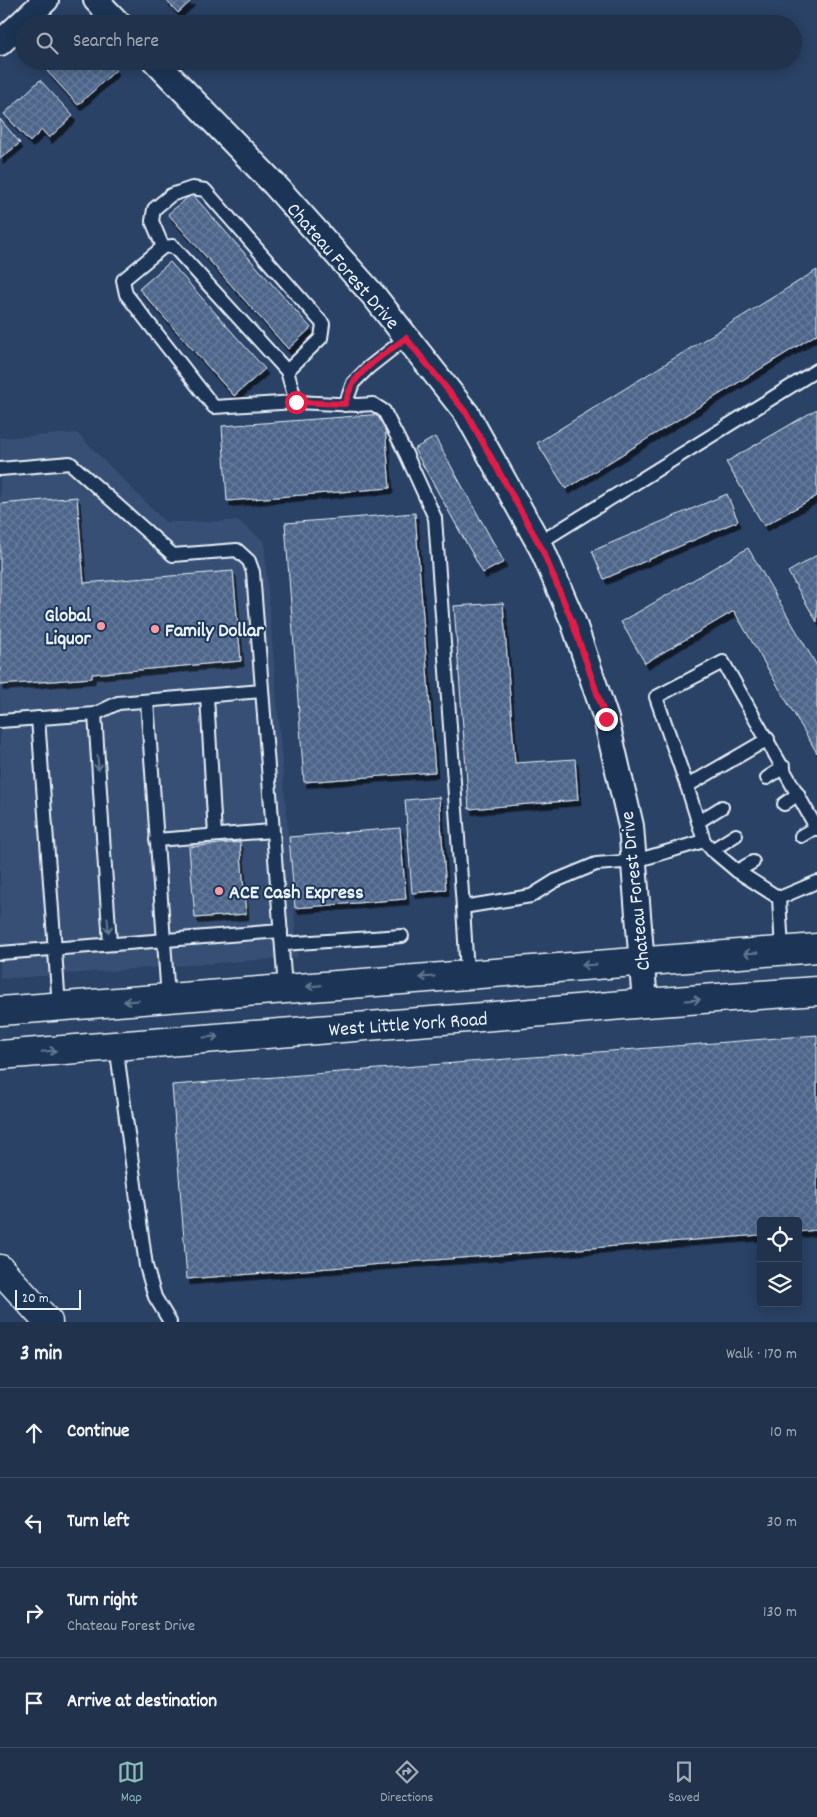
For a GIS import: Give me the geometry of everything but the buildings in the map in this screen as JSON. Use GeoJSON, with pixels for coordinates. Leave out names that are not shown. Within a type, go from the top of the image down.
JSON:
{"type":"FeatureCollection","features":[{"type":"Feature","properties":{"kind":"main road"},"geometry":{"type":"LineString","coordinates":[[0,1011],[817,948]]}},
{"type":"Feature","properties":{"kind":"main road","name":"West Little York Road"},"geometry":{"type":"LineString","coordinates":[[0,1055],[170,1040],[817,991]]}},
{"type":"Feature","properties":{"kind":"main road"},"geometry":{"type":"LineString","coordinates":[[168,998],[170,1040]]}},
{"type":"Feature","properties":{"kind":"main road"},"geometry":{"type":"LineString","coordinates":[[0,1269],[48,1322]]}},
{"type":"Feature","properties":{"kind":"street"},"geometry":{"type":"LineString","coordinates":[[30,15],[46,0]]}},
{"type":"Feature","properties":{"kind":"street"},"geometry":{"type":"LineString","coordinates":[[96,0],[110,15]]}},
{"type":"Feature","properties":{"kind":"street"},"geometry":{"type":"LineString","coordinates":[[0,43],[15,29]]}},
{"type":"Feature","properties":{"kind":"street","name":"Chateau Forest Drive"},"geometry":{"type":"LineString","coordinates":[[164,70],[275,185],[374,296],[467,414],[539,543],[572,621],[606,719],[632,826],[645,1003]]}},
{"type":"Feature","properties":{"kind":"lane"},"geometry":{"type":"LineString","coordinates":[[163,247],[152,221],[154,209],[171,195],[192,188],[205,190],[323,324],[321,338],[287,371]]}},
{"type":"Feature","properties":{"kind":"lane"},"geometry":{"type":"LineString","coordinates":[[296,402],[287,371],[173,246],[163,247],[123,280],[126,294],[214,407],[296,402],[373,404],[384,411],[406,454],[435,518],[467,974]]}},
{"type":"Feature","properties":{"kind":"lane"},"geometry":{"type":"LineString","coordinates":[[345,404],[353,383],[368,368],[406,338]]}},
{"type":"Feature","properties":{"kind":"lane"},"geometry":{"type":"LineString","coordinates":[[539,543],[817,370]]}},
{"type":"Feature","properties":{"kind":"lane"},"geometry":{"type":"LineString","coordinates":[[0,468],[70,463],[173,555],[237,550],[249,561],[253,572],[285,988]]}},
{"type":"Feature","properties":{"kind":"lane"},"geometry":{"type":"LineString","coordinates":[[779,898],[737,871],[708,845],[698,822],[656,697],[723,662],[784,767],[816,828],[801,836]]}},
{"type":"Feature","properties":{"kind":"lane"},"geometry":{"type":"LineString","coordinates":[[0,721],[95,714],[118,703],[262,691]]}},
{"type":"Feature","properties":{"kind":"lane"},"geometry":{"type":"LineString","coordinates":[[207,696],[215,835]]}},
{"type":"Feature","properties":{"kind":"lane"},"geometry":{"type":"LineString","coordinates":[[147,701],[168,998]]}},
{"type":"Feature","properties":{"kind":"lane"},"geometry":{"type":"LineString","coordinates":[[95,714],[110,944]]}},
{"type":"Feature","properties":{"kind":"lane"},"geometry":{"type":"LineString","coordinates":[[38,718],[59,1006]]}},
{"type":"Feature","properties":{"kind":"lane"},"geometry":{"type":"LineString","coordinates":[[687,786],[768,739]]}},
{"type":"Feature","properties":{"kind":"lane"},"geometry":{"type":"LineString","coordinates":[[767,778],[784,767]]}},
{"type":"Feature","properties":{"kind":"lane"},"geometry":{"type":"LineString","coordinates":[[784,804],[798,794]]}},
{"type":"Feature","properties":{"kind":"lane"},"geometry":{"type":"LineString","coordinates":[[698,822],[722,808]]}},
{"type":"Feature","properties":{"kind":"lane"},"geometry":{"type":"LineString","coordinates":[[156,840],[272,831]]}},
{"type":"Feature","properties":{"kind":"lane"},"geometry":{"type":"LineString","coordinates":[[462,907],[531,896],[555,881],[596,864],[635,861],[708,845],[736,835]]}},
{"type":"Feature","properties":{"kind":"lane"},"geometry":{"type":"LineString","coordinates":[[737,871],[753,862]]}},
{"type":"Feature","properties":{"kind":"lane"},"geometry":{"type":"LineString","coordinates":[[779,898],[817,882]]}},
{"type":"Feature","properties":{"kind":"lane"},"geometry":{"type":"LineString","coordinates":[[779,898],[782,950]]}},
{"type":"Feature","properties":{"kind":"lane"},"geometry":{"type":"LineString","coordinates":[[0,953],[164,940],[402,936]]}},
{"type":"Feature","properties":{"kind":"lane"},"geometry":{"type":"LineString","coordinates":[[116,1045],[146,1266],[155,1297],[170,1322]]}},
{"type":"Feature","properties":{"kind":"shaded area"},"geometry":{"type":"Polygon","coordinates":[[[77,433],[165,522],[239,521],[264,542],[298,957],[0,979],[0,438],[77,433]]]}},
{"type":"Feature","properties":{"kind":"place","name":"Global Liquor"},"geometry":{"type":"Point","coordinates":[101,626]}},
{"type":"Feature","properties":{"kind":"place","name":"Family Dollar"},"geometry":{"type":"Point","coordinates":[155,629]}},
{"type":"Feature","properties":{"kind":"place","name":"ACE Cash Express"},"geometry":{"type":"Point","coordinates":[219,891]}},
{"type":"Feature","properties":{"kind":"route"},"geometry":{"type":"LineString","coordinates":[[296,402],[345,404],[353,383],[368,368],[406,338],[467,414],[542,549],[572,621],[606,719]]}}]}
